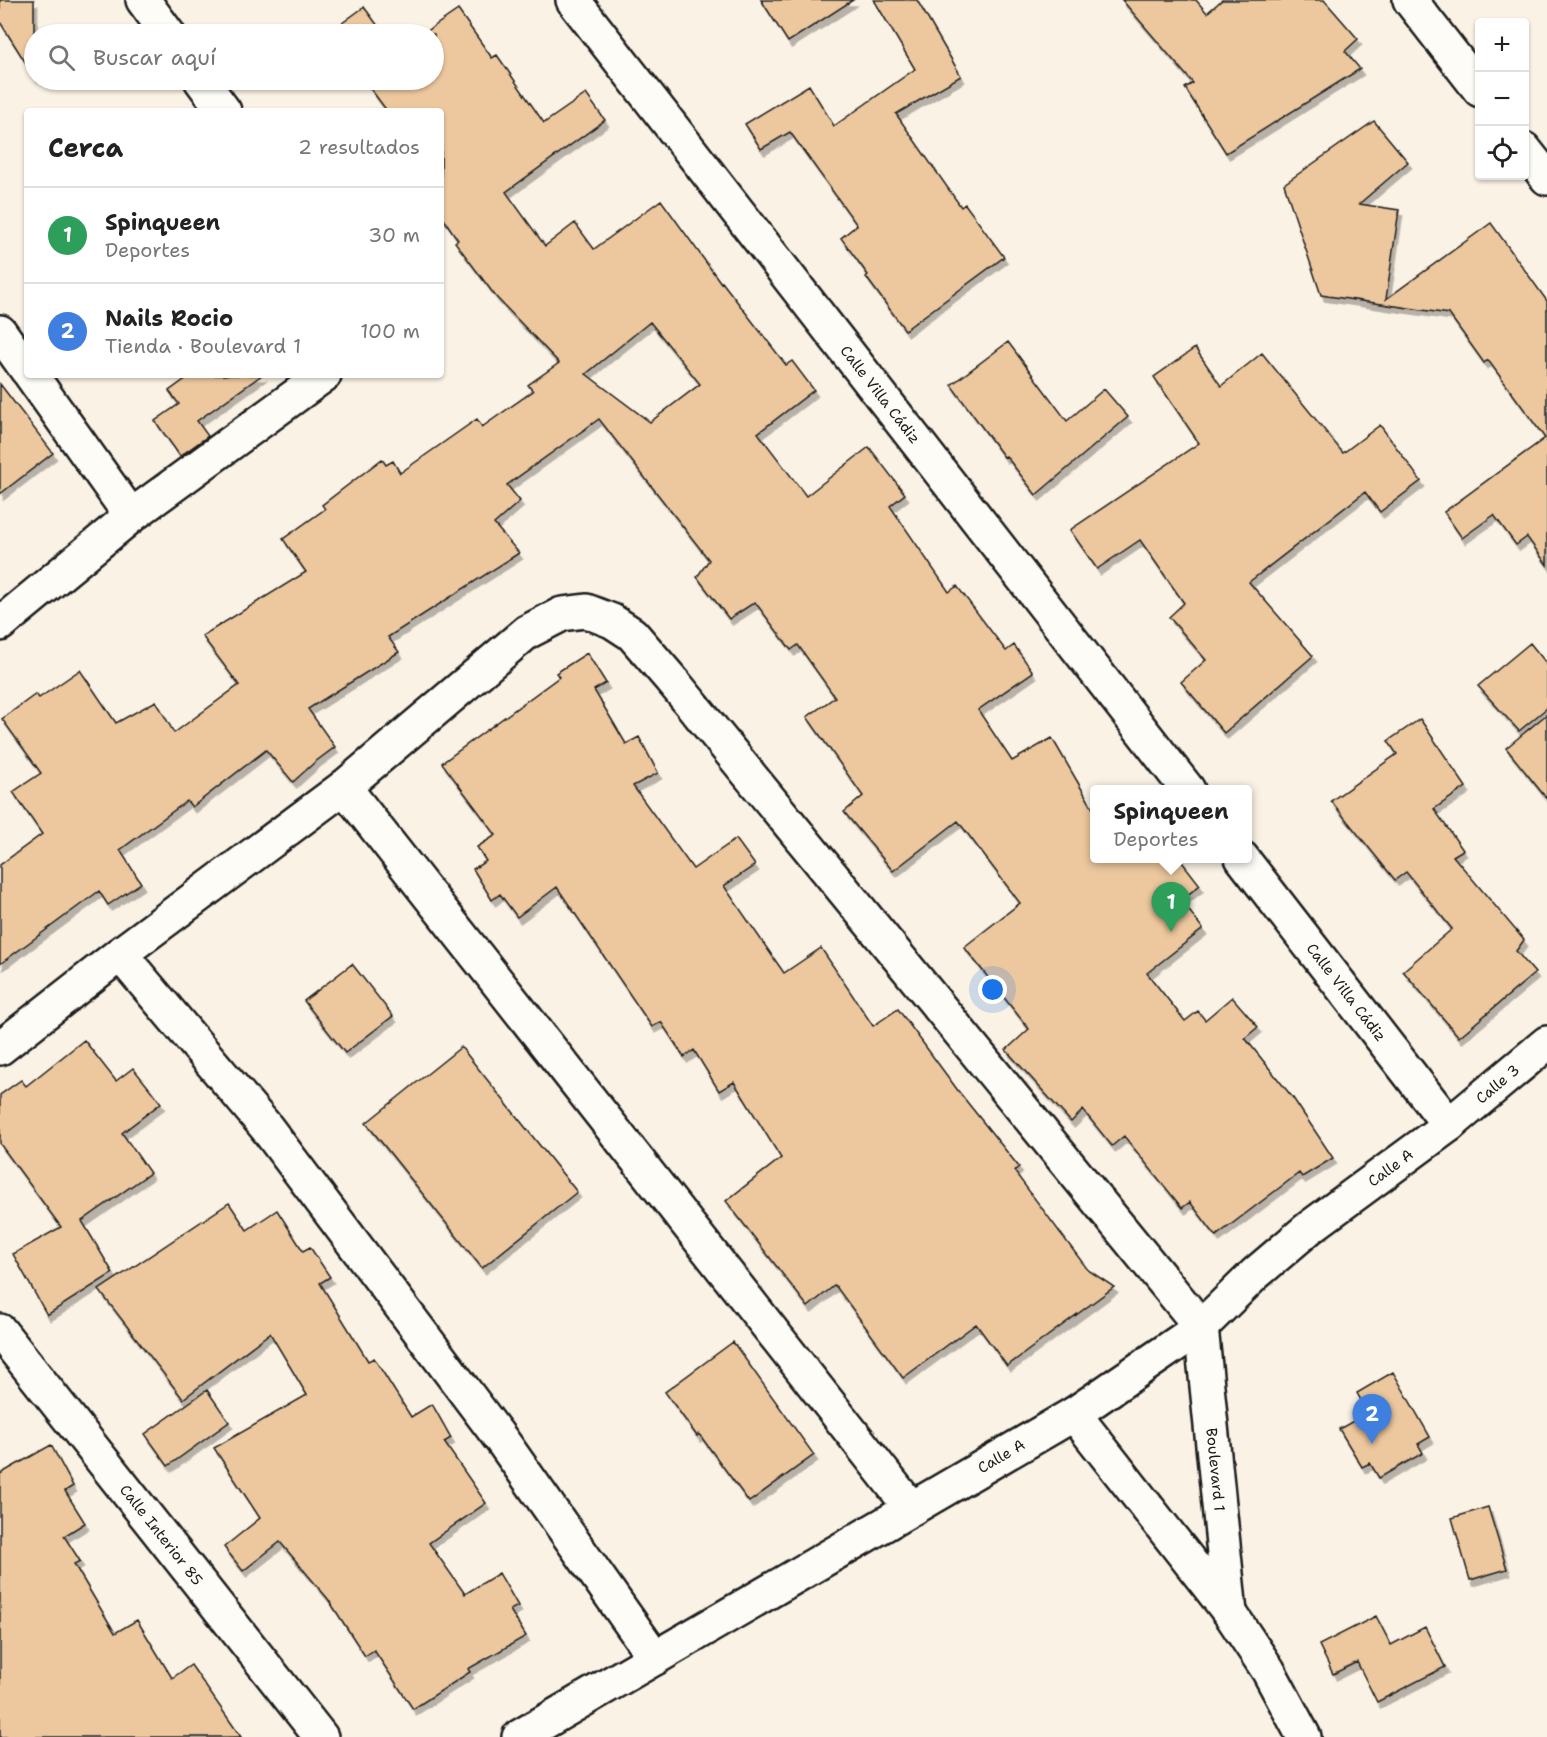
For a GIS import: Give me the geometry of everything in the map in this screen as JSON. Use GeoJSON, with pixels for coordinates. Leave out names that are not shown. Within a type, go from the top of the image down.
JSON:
{"type":"FeatureCollection","features":[{"type":"Feature","properties":{"kind":"street"},"geometry":{"type":"LineString","coordinates":[[143,0],[161,24]]}},
{"type":"Feature","properties":{"kind":"street","name":"Calle Villa Cádiz"},"geometry":{"type":"LineString","coordinates":[[573,0],[1185,785]]}},
{"type":"Feature","properties":{"kind":"street"},"geometry":{"type":"LineString","coordinates":[[1410,0],[1475,85]]}},
{"type":"Feature","properties":{"kind":"street"},"geometry":{"type":"LineString","coordinates":[[208,90],[222,108]]}},
{"type":"Feature","properties":{"kind":"street"},"geometry":{"type":"LineString","coordinates":[[1529,155],[1547,178]]}},
{"type":"Feature","properties":{"kind":"street"},"geometry":{"type":"LineString","coordinates":[[0,332],[24,366]]}},
{"type":"Feature","properties":{"kind":"street"},"geometry":{"type":"LineString","coordinates":[[33,378],[131,516]]}},
{"type":"Feature","properties":{"kind":"street"},"geometry":{"type":"LineString","coordinates":[[0,624],[131,516],[320,378]]}},
{"type":"Feature","properties":{"kind":"street"},"geometry":{"type":"LineString","coordinates":[[0,1048],[120,954],[344,787],[527,632],[561,614],[586,611],[612,621],[632,634],[675,684],[1201,1327]]}},
{"type":"Feature","properties":{"kind":"street"},"geometry":{"type":"LineString","coordinates":[[344,787],[911,1508]]}},
{"type":"Feature","properties":{"kind":"street","name":"Calle Villa Cádiz"},"geometry":{"type":"LineString","coordinates":[[1246,863],[1449,1125]]}},
{"type":"Feature","properties":{"kind":"street"},"geometry":{"type":"LineString","coordinates":[[120,954],[266,1127],[503,1442],[655,1658]]}},
{"type":"Feature","properties":{"kind":"street","name":"Calle 3"},"geometry":{"type":"LineString","coordinates":[[1449,1125],[1547,1043]]}},
{"type":"Feature","properties":{"kind":"street","name":"Calle A"},"geometry":{"type":"LineString","coordinates":[[519,1737],[1074,1414],[1201,1327],[1255,1274],[1310,1228],[1449,1125]]}},
{"type":"Feature","properties":{"kind":"street","name":"Boulevard 1"},"geometry":{"type":"LineString","coordinates":[[1201,1327],[1230,1613]]}},
{"type":"Feature","properties":{"kind":"street","name":"Calle Interior 85"},"geometry":{"type":"LineString","coordinates":[[0,1331],[321,1737]]}},
{"type":"Feature","properties":{"kind":"street","name":"Boulevard 1"},"geometry":{"type":"LineString","coordinates":[[1074,1414],[1230,1613],[1268,1670],[1304,1737]]}},
{"type":"Feature","properties":{"kind":"building"},"geometry":{"type":"Polygon","coordinates":[[[0,0],[34,0],[34,24],[24,24],[24,60],[0,22],[0,0]]]}},
{"type":"Feature","properties":{"kind":"building"},"geometry":{"type":"Polygon","coordinates":[[[761,0],[853,0],[788,42],[761,0]]]}},
{"type":"Feature","properties":{"kind":"building"},"geometry":{"type":"Polygon","coordinates":[[[874,0],[917,0],[961,76],[896,114],[961,207],[965,204],[1004,257],[905,330],[841,238],[857,225],[790,132],[761,149],[745,124],[809,85],[834,126],[915,69],[874,0]]]}},
{"type":"Feature","properties":{"kind":"building"},"geometry":{"type":"Polygon","coordinates":[[[1122,0],[1196,0],[1207,13],[1222,0],[1324,0],[1358,39],[1345,51],[1360,69],[1226,153],[1185,88],[1193,83],[1122,0]]]}},
{"type":"Feature","properties":{"kind":"building"},"geometry":{"type":"Polygon","coordinates":[[[364,7],[377,24],[341,24],[364,7]]]}},
{"type":"Feature","properties":{"kind":"building"},"geometry":{"type":"Polygon","coordinates":[[[458,10],[492,58],[497,55],[544,123],[586,94],[605,120],[506,192],[545,246],[575,223],[594,249],[661,200],[721,283],[786,365],[792,361],[814,390],[758,433],[806,496],[869,447],[905,494],[890,506],[949,592],[957,586],[1006,651],[1014,645],[1033,672],[978,710],[1012,761],[1052,738],[1090,803],[1090,863],[1183,863],[1200,885],[1181,900],[1203,929],[1147,973],[1185,1021],[1198,1011],[1205,1020],[1232,997],[1258,1027],[1245,1038],[1293,1098],[1333,1158],[1302,1177],[1299,1173],[1216,1236],[1190,1202],[1182,1208],[1124,1136],[1112,1146],[1083,1110],[1071,1122],[1006,1050],[1029,1029],[964,947],[1020,903],[958,821],[893,871],[844,812],[863,796],[807,717],[835,697],[798,645],[791,650],[755,602],[729,619],[697,577],[709,560],[599,419],[507,485],[520,501],[494,524],[519,553],[388,637],[399,652],[308,709],[335,747],[293,782],[266,750],[192,807],[187,801],[120,850],[141,883],[108,905],[99,891],[0,964],[0,865],[42,834],[13,792],[41,773],[2,719],[36,694],[39,698],[80,670],[116,723],[156,701],[174,733],[239,685],[202,636],[306,572],[283,539],[325,509],[322,505],[382,459],[386,465],[393,461],[400,473],[477,419],[482,427],[533,391],[528,385],[559,363],[496,297],[455,242],[458,240],[444,219],[444,108],[385,108],[371,90],[444,90],[444,24],[438,24],[458,10]],[[650,322],[586,374],[650,422],[700,384],[650,322]]]}},
{"type":"Feature","properties":{"kind":"building"},"geometry":{"type":"Polygon","coordinates":[[[1374,121],[1408,162],[1359,204],[1399,210],[1386,299],[1491,223],[1547,301],[1547,565],[1527,537],[1516,545],[1494,515],[1462,538],[1444,512],[1545,438],[1488,360],[1484,363],[1449,314],[1321,295],[1284,184],[1374,121]]]}},
{"type":"Feature","properties":{"kind":"building"},"geometry":{"type":"Polygon","coordinates":[[[1008,342],[1067,421],[1104,389],[1128,417],[1036,495],[1006,456],[1004,457],[951,385],[1008,342]]]}},
{"type":"Feature","properties":{"kind":"building"},"geometry":{"type":"Polygon","coordinates":[[[1195,348],[1221,386],[1262,353],[1343,453],[1380,425],[1421,481],[1380,512],[1365,492],[1249,582],[1313,656],[1224,733],[1181,682],[1206,660],[1169,617],[1184,603],[1140,540],[1097,569],[1070,530],[1199,443],[1154,377],[1195,348]]]}},
{"type":"Feature","properties":{"kind":"building"},"geometry":{"type":"Polygon","coordinates":[[[187,378],[258,378],[197,421],[208,436],[180,456],[155,421],[179,404],[169,391],[187,378]]]}},
{"type":"Feature","properties":{"kind":"building"},"geometry":{"type":"Polygon","coordinates":[[[0,384],[53,453],[0,494],[0,384]]]}},
{"type":"Feature","properties":{"kind":"building"},"geometry":{"type":"Polygon","coordinates":[[[1530,643],[1547,664],[1547,708],[1519,731],[1478,686],[1530,643]]]}},
{"type":"Feature","properties":{"kind":"building"},"geometry":{"type":"Polygon","coordinates":[[[587,653],[606,683],[594,690],[626,744],[639,737],[658,773],[633,786],[693,869],[736,839],[755,865],[724,886],[784,973],[821,948],[873,1026],[898,1009],[959,1092],[1019,1167],[1014,1171],[1088,1270],[1114,1287],[1007,1366],[976,1324],[903,1378],[835,1285],[808,1307],[726,1201],[781,1158],[734,1082],[719,1091],[694,1050],[684,1057],[661,1022],[652,1027],[557,887],[517,917],[500,894],[492,900],[473,869],[486,861],[477,847],[496,835],[442,763],[559,677],[556,673],[587,653]]]}},
{"type":"Feature","properties":{"kind":"building"},"geometry":{"type":"Polygon","coordinates":[[[1547,714],[1547,799],[1506,748],[1547,714]]]}},
{"type":"Feature","properties":{"kind":"building"},"geometry":{"type":"Polygon","coordinates":[[[1420,719],[1466,787],[1434,809],[1463,850],[1453,856],[1524,940],[1516,951],[1535,973],[1459,1037],[1403,971],[1452,929],[1406,872],[1395,880],[1331,801],[1397,754],[1388,741],[1420,719]]]}},
{"type":"Feature","properties":{"kind":"building"},"geometry":{"type":"Polygon","coordinates":[[[352,964],[393,1016],[345,1053],[304,1001],[352,964]]]}},
{"type":"Feature","properties":{"kind":"building"},"geometry":{"type":"Polygon","coordinates":[[[84,1040],[116,1081],[133,1068],[161,1103],[122,1133],[150,1173],[82,1221],[113,1273],[47,1315],[13,1254],[61,1227],[0,1144],[0,1095],[21,1080],[26,1086],[84,1040]]]}},
{"type":"Feature","properties":{"kind":"building"},"geometry":{"type":"Polygon","coordinates":[[[461,1047],[577,1192],[482,1268],[366,1123],[461,1047]]]}},
{"type":"Feature","properties":{"kind":"building"},"geometry":{"type":"Polygon","coordinates":[[[229,1203],[247,1230],[277,1210],[303,1251],[310,1247],[330,1277],[320,1283],[368,1361],[374,1358],[411,1417],[432,1404],[451,1438],[444,1442],[486,1503],[429,1543],[465,1594],[499,1573],[518,1606],[510,1610],[526,1636],[468,1669],[470,1672],[413,1709],[374,1650],[365,1656],[328,1599],[280,1542],[243,1571],[224,1547],[260,1518],[214,1448],[307,1395],[270,1333],[183,1399],[99,1290],[229,1203]]]}},
{"type":"Feature","properties":{"kind":"building"},"geometry":{"type":"Polygon","coordinates":[[[733,1342],[814,1455],[749,1502],[665,1392],[733,1342]]]}},
{"type":"Feature","properties":{"kind":"building"},"geometry":{"type":"Polygon","coordinates":[[[1393,1372],[1430,1437],[1418,1444],[1423,1453],[1379,1478],[1370,1463],[1362,1467],[1339,1429],[1368,1413],[1357,1393],[1393,1372]]]}},
{"type":"Feature","properties":{"kind":"building"},"geometry":{"type":"Polygon","coordinates":[[[207,1390],[229,1422],[168,1466],[145,1434],[207,1390]]]}},
{"type":"Feature","properties":{"kind":"building"},"geometry":{"type":"Polygon","coordinates":[[[51,1445],[73,1486],[65,1491],[85,1523],[64,1536],[80,1561],[74,1564],[115,1633],[137,1620],[172,1678],[191,1665],[241,1737],[0,1737],[0,1474],[51,1445]]]}},
{"type":"Feature","properties":{"kind":"building"},"geometry":{"type":"Polygon","coordinates":[[[1488,1507],[1507,1569],[1470,1580],[1452,1518],[1488,1507]]]}},
{"type":"Feature","properties":{"kind":"building"},"geometry":{"type":"Polygon","coordinates":[[[1376,1616],[1391,1645],[1425,1627],[1445,1667],[1377,1702],[1357,1662],[1333,1674],[1319,1645],[1376,1616]]]}},
{"type":"Feature","properties":{"kind":"place","name":"Spinqueen"},"geometry":{"type":"Point","coordinates":[1171,932]}},
{"type":"Feature","properties":{"kind":"place","name":"Nails Rocio"},"geometry":{"type":"Point","coordinates":[1372,1444]}}]}
